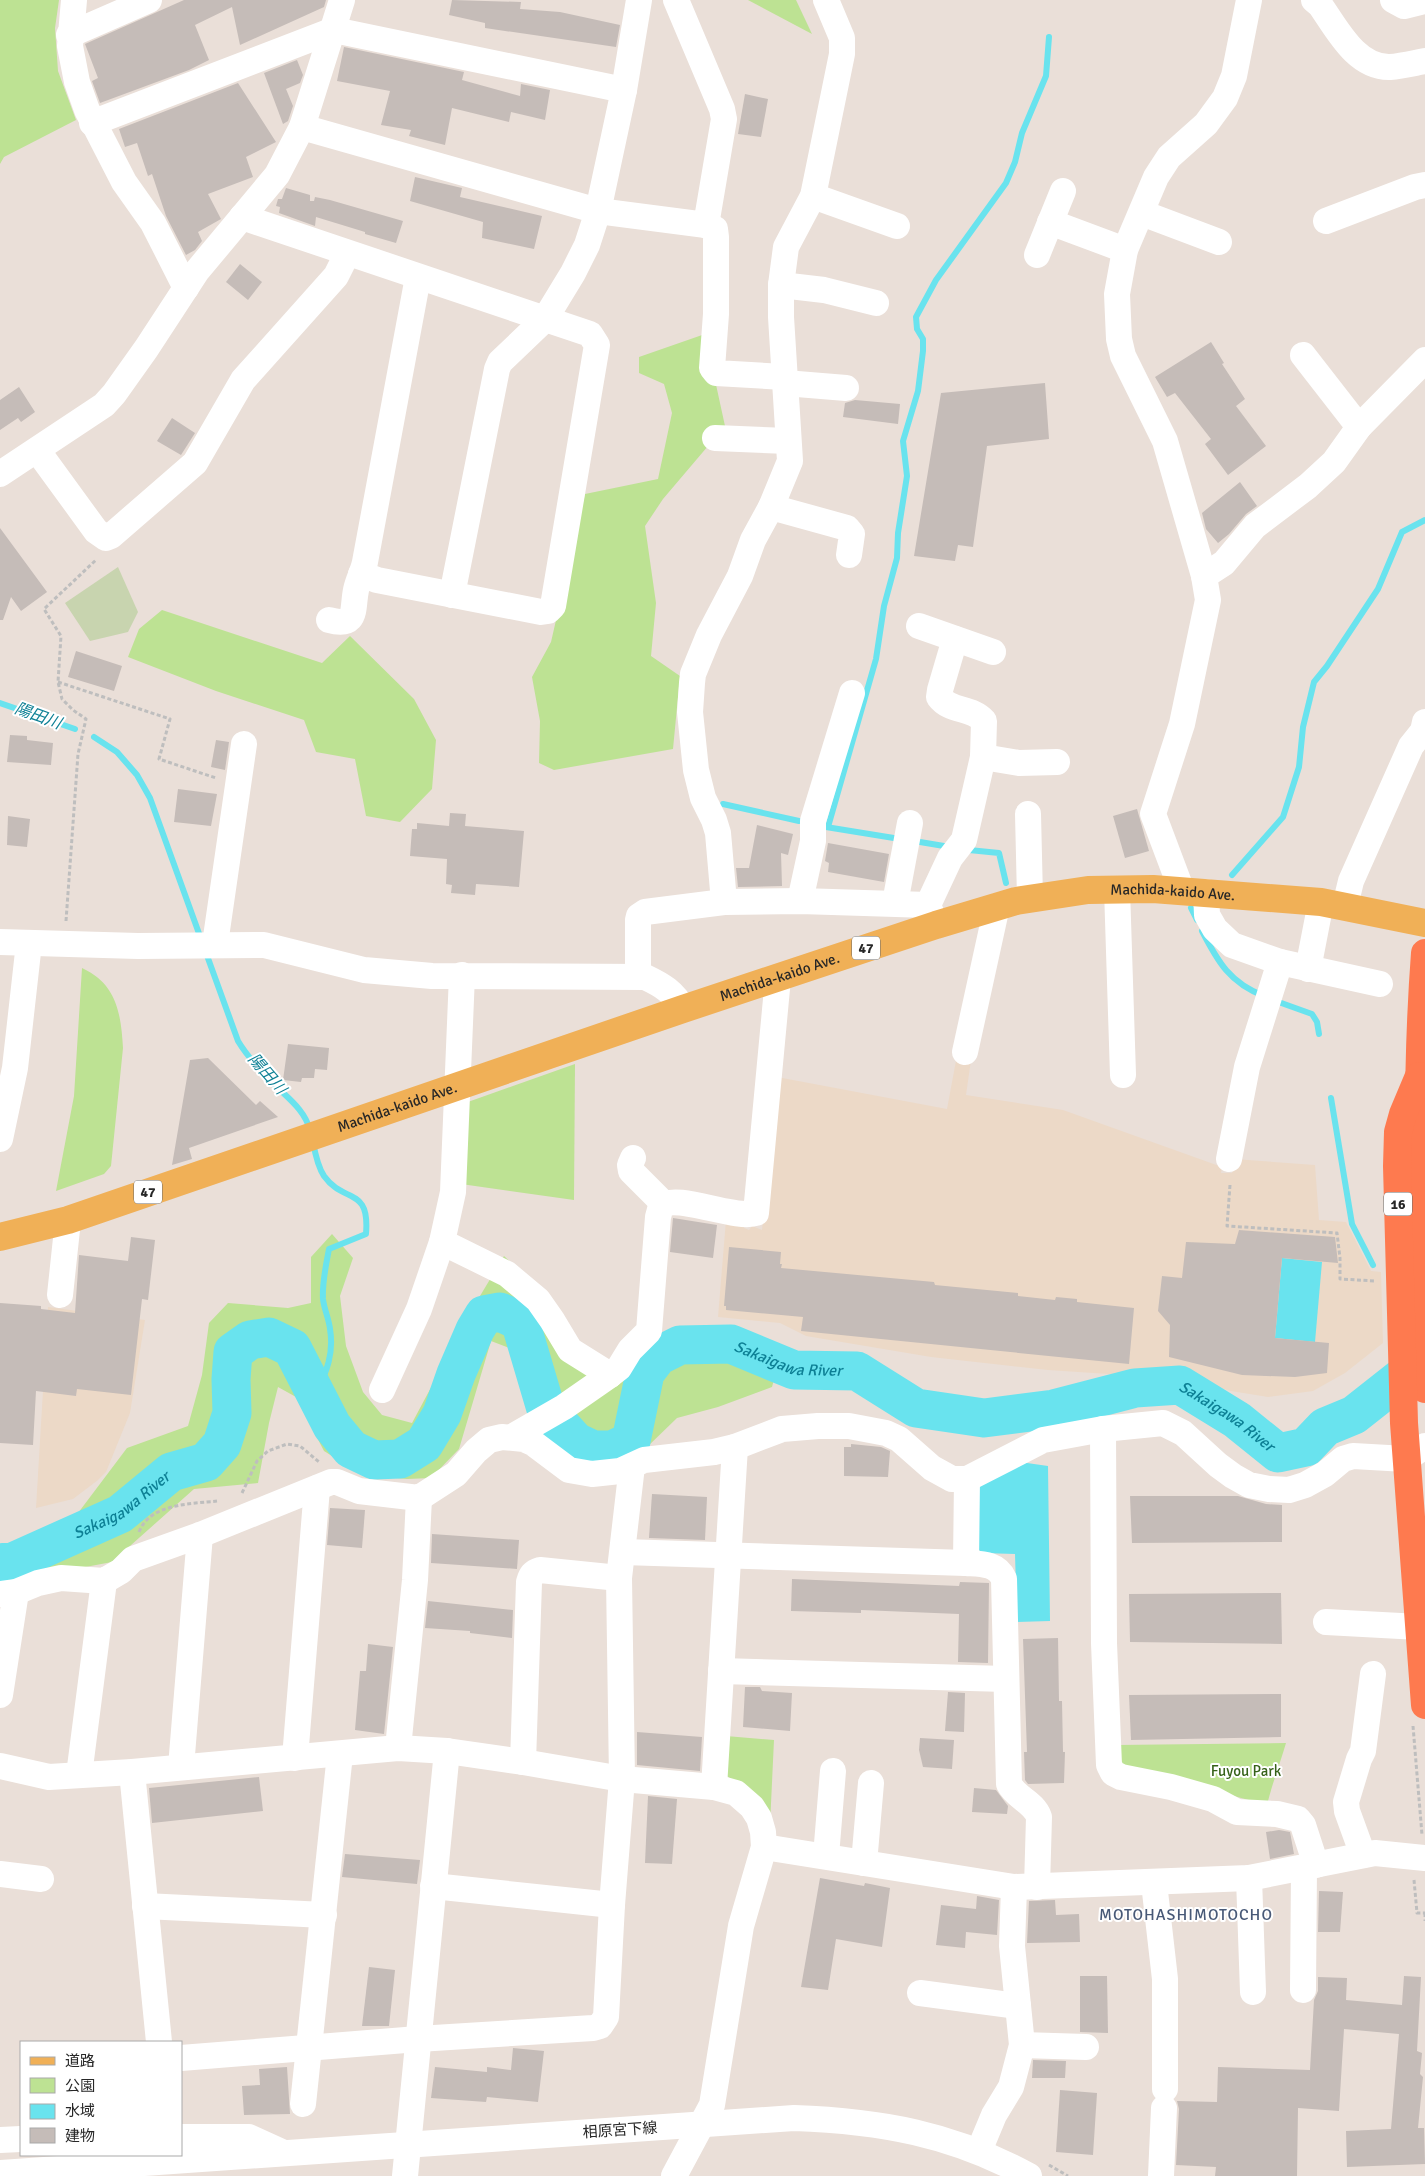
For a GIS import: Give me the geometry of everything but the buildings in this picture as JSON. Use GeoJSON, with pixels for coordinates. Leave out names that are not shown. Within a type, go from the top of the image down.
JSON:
{"type":"FeatureCollection","features":[{"type":"Feature","properties":{"kind":"highway","name":"16"},"geometry":{"type":"LineString","coordinates":[[1425,953],[1419,1076],[1418,1167],[1425,1389]]}},
{"type":"Feature","properties":{"kind":"highway","name":"16"},"geometry":{"type":"LineString","coordinates":[[1419,1076],[1403,1114],[1398,1132],[1397,1176],[1404,1423],[1416,1452],[1419,1626],[1425,1705]]}},
{"type":"Feature","properties":{"kind":"main road","name":"Machida-kaido Ave."},"geometry":{"type":"LineString","coordinates":[[68,1220],[778,978],[932,915],[997,906],[1030,898],[1088,890],[1117,889],[1194,892],[1333,904],[1425,923]]}},
{"type":"Feature","properties":{"kind":"main road","name":"47"},"geometry":{"type":"LineString","coordinates":[[0,1237],[68,1220]]}},
{"type":"Feature","properties":{"kind":"street"},"geometry":{"type":"LineString","coordinates":[[74,0],[70,35],[71,57],[76,82],[92,123],[124,182],[153,223],[186,288]]}},
{"type":"Feature","properties":{"kind":"street"},"geometry":{"type":"LineString","coordinates":[[70,35],[149,0]]}},
{"type":"Feature","properties":{"kind":"street"},"geometry":{"type":"LineString","coordinates":[[0,474],[109,400],[197,271],[277,175],[302,127],[342,0]]}},
{"type":"Feature","properties":{"kind":"street"},"geometry":{"type":"LineString","coordinates":[[452,595],[496,370],[500,362],[545,319],[573,274],[587,245],[598,211],[624,90],[639,0]]}},
{"type":"Feature","properties":{"kind":"street"},"geometry":{"type":"LineString","coordinates":[[676,0],[722,109],[724,120],[706,225]]}},
{"type":"Feature","properties":{"kind":"street"},"geometry":{"type":"LineString","coordinates":[[724,902],[718,833],[714,820],[702,798],[696,770],[690,712],[692,683],[710,635],[732,593],[753,540],[771,507],[790,461],[781,285],[786,247],[813,196],[842,54],[842,38],[826,0]]}},
{"type":"Feature","properties":{"kind":"street"},"geometry":{"type":"LineString","coordinates":[[1249,0],[1234,76],[1225,98],[1206,124],[1169,157],[1156,177],[1125,250],[1119,273],[1117,294],[1119,339],[1123,356],[1166,441],[1204,576],[1208,600],[1182,724],[1153,814],[1207,916],[1221,934],[1273,984]]}},
{"type":"Feature","properties":{"kind":"street"},"geometry":{"type":"LineString","coordinates":[[1314,0],[1362,59],[1375,65],[1389,67],[1425,61]]}},
{"type":"Feature","properties":{"kind":"street"},"geometry":{"type":"LineString","coordinates":[[1393,0],[1404,6],[1425,2]]}},
{"type":"Feature","properties":{"kind":"street"},"geometry":{"type":"LineString","coordinates":[[92,123],[334,30],[624,90]]}},
{"type":"Feature","properties":{"kind":"street"},"geometry":{"type":"LineString","coordinates":[[302,127],[598,211],[706,225],[715,229],[716,314],[712,368],[716,373],[846,388]]}},
{"type":"Feature","properties":{"kind":"street"},"geometry":{"type":"LineString","coordinates":[[1326,221],[1415,187],[1425,185]]}},
{"type":"Feature","properties":{"kind":"street"},"geometry":{"type":"LineString","coordinates":[[1037,255],[1062,191]]}},
{"type":"Feature","properties":{"kind":"street"},"geometry":{"type":"LineString","coordinates":[[813,196],[897,226]]}},
{"type":"Feature","properties":{"kind":"street"},"geometry":{"type":"LineString","coordinates":[[1142,213],[1219,242]]}},
{"type":"Feature","properties":{"kind":"street"},"geometry":{"type":"LineString","coordinates":[[242,217],[347,254],[590,334],[597,345],[555,600],[548,610],[541,612],[452,595],[377,580],[361,574]]}},
{"type":"Feature","properties":{"kind":"street"},"geometry":{"type":"LineString","coordinates":[[1050,222],[1125,250]]}},
{"type":"Feature","properties":{"kind":"street"},"geometry":{"type":"LineString","coordinates":[[37,450],[96,531],[106,538],[116,532],[195,463],[243,380],[336,276],[347,254]]}},
{"type":"Feature","properties":{"kind":"street"},"geometry":{"type":"LineString","coordinates":[[329,620],[337,622],[351,618],[355,612],[356,590],[361,574],[418,277]]}},
{"type":"Feature","properties":{"kind":"street"},"geometry":{"type":"LineString","coordinates":[[781,285],[824,290],[876,303]]}},
{"type":"Feature","properties":{"kind":"street"},"geometry":{"type":"LineString","coordinates":[[1303,355],[1359,427]]}},
{"type":"Feature","properties":{"kind":"street"},"geometry":{"type":"LineString","coordinates":[[1204,576],[1224,563],[1255,526],[1308,486],[1334,462],[1359,427],[1425,360]]}},
{"type":"Feature","properties":{"kind":"street"},"geometry":{"type":"LineString","coordinates":[[715,438],[788,441]]}},
{"type":"Feature","properties":{"kind":"street"},"geometry":{"type":"LineString","coordinates":[[771,507],[847,528],[852,534],[850,555]]}},
{"type":"Feature","properties":{"kind":"street"},"geometry":{"type":"LineString","coordinates":[[919,626],[994,652]]}},
{"type":"Feature","properties":{"kind":"street"},"geometry":{"type":"LineString","coordinates":[[638,976],[638,920],[645,912],[724,902],[800,901],[895,903],[932,915],[950,858],[964,840],[983,757],[984,721],[974,712],[948,706],[939,697],[955,639]]}},
{"type":"Feature","properties":{"kind":"street"},"geometry":{"type":"LineString","coordinates":[[800,901],[813,841],[813,821],[852,693]]}},
{"type":"Feature","properties":{"kind":"street"},"geometry":{"type":"LineString","coordinates":[[1308,969],[1333,904],[1351,881],[1410,746],[1423,731],[1425,722]]}},
{"type":"Feature","properties":{"kind":"street"},"geometry":{"type":"LineString","coordinates":[[206,945],[238,786],[244,744]]}},
{"type":"Feature","properties":{"kind":"street"},"geometry":{"type":"LineString","coordinates":[[983,757],[1020,763],[1057,762]]}},
{"type":"Feature","properties":{"kind":"street"},"geometry":{"type":"LineString","coordinates":[[1028,814],[1030,898]]}},
{"type":"Feature","properties":{"kind":"street"},"geometry":{"type":"LineString","coordinates":[[895,903],[910,823]]}},
{"type":"Feature","properties":{"kind":"street"},"geometry":{"type":"LineString","coordinates":[[1117,889],[1123,1075]]}},
{"type":"Feature","properties":{"kind":"street"},"geometry":{"type":"LineString","coordinates":[[965,1052],[997,906]]}},
{"type":"Feature","properties":{"kind":"street"},"geometry":{"type":"LineString","coordinates":[[0,942],[138,946],[264,945],[364,970],[432,976],[638,976],[661,984],[676,996],[683,1009]]}},
{"type":"Feature","properties":{"kind":"street"},"geometry":{"type":"LineString","coordinates":[[0,1139],[15,1068],[29,943]]}},
{"type":"Feature","properties":{"kind":"street"},"geometry":{"type":"LineString","coordinates":[[1229,1159],[1247,1067],[1273,984],[1308,969],[1380,984]]}},
{"type":"Feature","properties":{"kind":"street"},"geometry":{"type":"LineString","coordinates":[[382,1390],[419,1309],[442,1242],[454,1192],[462,975]]}},
{"type":"Feature","properties":{"kind":"street"},"geometry":{"type":"LineString","coordinates":[[633,1158],[630,1165],[631,1171],[664,1204],[696,1205],[746,1214],[756,1213],[778,978]]}},
{"type":"Feature","properties":{"kind":"street"},"geometry":{"type":"LineString","coordinates":[[0,1695],[8,1593],[61,1578],[104,1581],[121,1571],[133,1559],[327,1485],[418,1498],[456,1474],[476,1451],[489,1440],[522,1432],[564,1407],[610,1375],[619,1368],[630,1350],[651,1328],[658,1217],[659,1211],[664,1204]]}},
{"type":"Feature","properties":{"kind":"street"},"geometry":{"type":"LineString","coordinates":[[60,1295],[68,1220]]}},
{"type":"Feature","properties":{"kind":"street"},"geometry":{"type":"LineString","coordinates":[[442,1242],[507,1274],[538,1300],[570,1350],[610,1375]]}},
{"type":"Feature","properties":{"kind":"street"},"geometry":{"type":"LineString","coordinates":[[522,1432],[524,1439],[533,1443],[569,1470],[580,1473],[605,1473],[620,1471],[644,1460],[714,1452],[736,1447],[782,1429],[849,1426],[880,1432],[899,1439],[932,1468],[952,1479],[967,1479],[1043,1440],[1103,1429],[1163,1423],[1183,1433],[1218,1466],[1249,1485],[1289,1490],[1325,1474],[1344,1459],[1352,1456],[1416,1452]]}},
{"type":"Feature","properties":{"kind":"street"},"geometry":{"type":"LineString","coordinates":[[1103,1429],[1104,1643],[1109,1766],[1114,1773],[1121,1777],[1171,1787],[1213,1799],[1237,1812],[1277,1814],[1298,1818],[1303,1825],[1310,1866],[1303,1990]]}},
{"type":"Feature","properties":{"kind":"street"},"geometry":{"type":"LineString","coordinates":[[714,1788],[720,1671],[736,1447]]}},
{"type":"Feature","properties":{"kind":"street"},"geometry":{"type":"LineString","coordinates":[[182,2058],[418,2039],[594,2028],[600,2026],[606,2017],[612,1905],[622,1780],[619,1578],[632,1466]]}},
{"type":"Feature","properties":{"kind":"street"},"geometry":{"type":"LineString","coordinates":[[966,1563],[967,1479]]}},
{"type":"Feature","properties":{"kind":"street"},"geometry":{"type":"LineString","coordinates":[[295,1758],[327,1485]]}},
{"type":"Feature","properties":{"kind":"street"},"geometry":{"type":"LineString","coordinates":[[398,1748],[414,1586],[418,1498]]}},
{"type":"Feature","properties":{"kind":"street"},"geometry":{"type":"LineString","coordinates":[[180,1767],[200,1535]]}},
{"type":"Feature","properties":{"kind":"street"},"geometry":{"type":"LineString","coordinates":[[622,1552],[966,1563],[990,1565],[1001,1573],[1004,1579],[1009,1784],[1013,1790],[1036,1810],[1039,1817],[1012,1946],[1022,2045],[1012,2087],[994,2115],[979,2151]]}},
{"type":"Feature","properties":{"kind":"street"},"geometry":{"type":"LineString","coordinates":[[523,1762],[529,1582],[531,1576],[535,1571],[540,1570],[619,1578]]}},
{"type":"Feature","properties":{"kind":"street"},"geometry":{"type":"LineString","coordinates":[[79,1774],[104,1581]]}},
{"type":"Feature","properties":{"kind":"street"},"geometry":{"type":"LineString","coordinates":[[1326,1623],[1419,1626]]}},
{"type":"Feature","properties":{"kind":"street"},"geometry":{"type":"LineString","coordinates":[[720,1671],[1006,1679]]}},
{"type":"Feature","properties":{"kind":"street"},"geometry":{"type":"LineString","coordinates":[[1363,1855],[1347,1811],[1346,1802],[1363,1751],[1373,1674]]}},
{"type":"Feature","properties":{"kind":"street"},"geometry":{"type":"LineString","coordinates":[[0,1766],[49,1777],[132,1772],[398,1748],[447,1751],[523,1762],[622,1780],[714,1788],[736,1793],[752,1807],[761,1825],[764,1847],[742,1926],[712,2105],[674,2176]]}},
{"type":"Feature","properties":{"kind":"street"},"geometry":{"type":"LineString","coordinates":[[405,2176],[447,1751]]}},
{"type":"Feature","properties":{"kind":"street"},"geometry":{"type":"LineString","coordinates":[[303,2104],[340,1754]]}},
{"type":"Feature","properties":{"kind":"street"},"geometry":{"type":"LineString","coordinates":[[826,1856],[833,1771]]}},
{"type":"Feature","properties":{"kind":"street"},"geometry":{"type":"LineString","coordinates":[[132,1772],[159,2041]]}},
{"type":"Feature","properties":{"kind":"street"},"geometry":{"type":"LineString","coordinates":[[864,1863],[871,1783]]}},
{"type":"Feature","properties":{"kind":"street"},"geometry":{"type":"LineString","coordinates":[[764,1847],[1025,1887],[1249,1878],[1363,1855],[1396,1854],[1425,1858]]}},
{"type":"Feature","properties":{"kind":"street"},"geometry":{"type":"LineString","coordinates":[[0,1874],[42,1879]]}},
{"type":"Feature","properties":{"kind":"street"},"geometry":{"type":"LineString","coordinates":[[1249,1878],[1253,1992]]}},
{"type":"Feature","properties":{"kind":"street"},"geometry":{"type":"LineString","coordinates":[[1154,1883],[1165,1979],[1161,2176]]}},
{"type":"Feature","properties":{"kind":"street"},"geometry":{"type":"LineString","coordinates":[[433,1886],[612,1905]]}},
{"type":"Feature","properties":{"kind":"street"},"geometry":{"type":"LineString","coordinates":[[145,1906],[324,1915]]}},
{"type":"Feature","properties":{"kind":"street"},"geometry":{"type":"LineString","coordinates":[[920,1993],[1018,2006]]}},
{"type":"Feature","properties":{"kind":"street"},"geometry":{"type":"LineString","coordinates":[[1022,2045],[1086,2047]]}},
{"type":"Feature","properties":{"kind":"street","name":"相原宮下線"},"geometry":{"type":"LineString","coordinates":[[0,2174],[794,2118],[867,2123],[921,2132],[979,2151],[1029,2176]]}},
{"type":"Feature","properties":{"kind":"street"},"geometry":{"type":"LineString","coordinates":[[182,2137],[250,2137],[286,2153]]}},
{"type":"Feature","properties":{"kind":"street"},"geometry":{"type":"LineString","coordinates":[[0,2140],[20,2139]]}},
{"type":"Feature","properties":{"kind":"street"},"geometry":{"type":"LineString","coordinates":[[232,2176],[321,2151]]}},
{"type":"Feature","properties":{"kind":"path"},"geometry":{"type":"LineString","coordinates":[[65,944],[78,754],[86,719],[62,699],[58,682],[60,636],[44,609],[100,556],[106,538]]}},
{"type":"Feature","properties":{"kind":"path"},"geometry":{"type":"LineString","coordinates":[[58,682],[170,719],[159,759],[238,786]]}},
{"type":"Feature","properties":{"kind":"path"},"geometry":{"type":"LineString","coordinates":[[1230,1185],[1227,1226],[1337,1233],[1340,1279],[1378,1281]]}},
{"type":"Feature","properties":{"kind":"path"},"geometry":{"type":"LineString","coordinates":[[235,1498],[241,1494],[261,1456],[268,1451],[287,1444],[300,1446],[324,1466],[327,1485]]}},
{"type":"Feature","properties":{"kind":"path"},"geometry":{"type":"LineString","coordinates":[[133,1559],[141,1528],[156,1513],[164,1508],[226,1499]]}},
{"type":"Feature","properties":{"kind":"path"},"geometry":{"type":"LineString","coordinates":[[1417,1913],[1425,1913],[1425,1921]]}},
{"type":"Feature","properties":{"kind":"shaded area"},"geometry":{"type":"Polygon","coordinates":[[[958,1050],[972,1053],[966,1095],[1063,1110],[1222,1167],[1221,1173],[1232,1173],[1234,1159],[1315,1165],[1319,1220],[1346,1222],[1371,1271],[1381,1272],[1383,1343],[1345,1373],[1313,1391],[1268,1397],[1231,1391],[1184,1379],[1048,1370],[931,1357],[806,1336],[780,1323],[718,1317],[726,1220],[745,1223],[744,1228],[749,1230],[752,1226],[762,1230],[777,1077],[947,1109],[958,1050]]]}},
{"type":"Feature","properties":{"kind":"shaded area"},"geometry":{"type":"Polygon","coordinates":[[[48,1307],[145,1320],[130,1413],[106,1472],[73,1499],[36,1508],[48,1307]]]}},
{"type":"Feature","properties":{"kind":"green space"},"geometry":{"type":"Polygon","coordinates":[[[0,0],[59,0],[55,28],[58,71],[76,120],[4,157],[0,164],[0,0]]]}},
{"type":"Feature","properties":{"kind":"green space"},"geometry":{"type":"Polygon","coordinates":[[[748,0],[796,0],[812,34],[748,0]]]}},
{"type":"Feature","properties":{"kind":"green space"},"geometry":{"type":"Polygon","coordinates":[[[705,334],[725,426],[663,499],[645,526],[656,603],[651,656],[680,676],[673,749],[554,770],[539,763],[540,721],[532,677],[551,642],[585,494],[658,479],[672,413],[664,384],[639,373],[639,357],[705,334]]]}},
{"type":"Feature","properties":{"kind":"green space"},"geometry":{"type":"Polygon","coordinates":[[[118,567],[138,612],[128,632],[90,641],[65,603],[118,567]]]}},
{"type":"Feature","properties":{"kind":"green space"},"geometry":{"type":"Polygon","coordinates":[[[162,610],[322,663],[350,636],[414,699],[436,740],[432,789],[400,822],[366,816],[355,759],[316,752],[304,720],[216,691],[128,657],[139,629],[162,610]]]}},
{"type":"Feature","properties":{"kind":"green space"},"geometry":{"type":"Polygon","coordinates":[[[82,968],[103,982],[110,991],[121,1023],[123,1048],[111,1166],[104,1174],[56,1191],[74,1096],[82,968]]]}},
{"type":"Feature","properties":{"kind":"green space"},"geometry":{"type":"Polygon","coordinates":[[[575,1064],[574,1200],[461,1184],[465,1103],[575,1064]]]}},
{"type":"Feature","properties":{"kind":"green space"},"geometry":{"type":"Polygon","coordinates":[[[332,1234],[353,1258],[340,1296],[346,1346],[363,1392],[382,1415],[412,1423],[480,1296],[504,1256],[523,1274],[609,1386],[666,1360],[720,1355],[776,1372],[772,1387],[718,1407],[677,1418],[644,1450],[584,1459],[551,1445],[512,1349],[491,1341],[459,1449],[431,1478],[407,1479],[362,1475],[324,1451],[296,1397],[278,1387],[258,1483],[194,1489],[112,1562],[0,1583],[0,1564],[32,1569],[71,1551],[72,1521],[127,1448],[188,1426],[202,1375],[209,1323],[228,1303],[288,1308],[311,1303],[311,1257],[332,1234]]]}},
{"type":"Feature","properties":{"kind":"green space"},"geometry":{"type":"Polygon","coordinates":[[[726,1736],[774,1740],[770,1825],[756,1794],[725,1775],[726,1736]]]}},
{"type":"Feature","properties":{"kind":"green space","name":"Fuyou Park"},"geometry":{"type":"Polygon","coordinates":[[[1286,1743],[1267,1805],[1123,1766],[1116,1745],[1286,1743]]]}},
{"type":"Feature","properties":{"kind":"water"},"geometry":{"type":"Polygon","coordinates":[[[1282,1258],[1322,1262],[1315,1342],[1275,1338],[1282,1258]]]}},
{"type":"Feature","properties":{"kind":"water"},"geometry":{"type":"Polygon","coordinates":[[[1020,1462],[1048,1466],[1050,1621],[1017,1622],[1015,1554],[982,1553],[979,1550],[979,1487],[1020,1462]]]}},
{"type":"Feature","properties":{"kind":"waterway"},"geometry":{"type":"LineString","coordinates":[[828,827],[876,659],[884,606],[897,558],[898,533],[907,476],[903,441],[918,391],[923,351],[923,339],[917,329],[916,317],[936,280],[1006,183],[1015,162],[1022,133],[1046,76],[1049,37]]}},
{"type":"Feature","properties":{"kind":"waterway"},"geometry":{"type":"LineString","coordinates":[[1232,875],[1283,817],[1299,767],[1303,727],[1314,682],[1327,666],[1378,589],[1402,532],[1425,520]]}},
{"type":"Feature","properties":{"kind":"waterway","name":"陽田川"},"geometry":{"type":"LineString","coordinates":[[0,703],[75,729]]}},
{"type":"Feature","properties":{"kind":"waterway","name":"陽田川"},"geometry":{"type":"LineString","coordinates":[[94,737],[117,752],[137,775],[150,798],[201,939]]}},
{"type":"Feature","properties":{"kind":"waterway"},"geometry":{"type":"LineString","coordinates":[[723,804],[799,821]]}},
{"type":"Feature","properties":{"kind":"waterway"},"geometry":{"type":"LineString","coordinates":[[826,827],[900,839]]}},
{"type":"Feature","properties":{"kind":"waterway"},"geometry":{"type":"LineString","coordinates":[[914,841],[944,846]]}},
{"type":"Feature","properties":{"kind":"waterway"},"geometry":{"type":"LineString","coordinates":[[969,850],[999,853],[1006,883]]}},
{"type":"Feature","properties":{"kind":"waterway"},"geometry":{"type":"LineString","coordinates":[[1191,908],[1197,920]]}},
{"type":"Feature","properties":{"kind":"waterway"},"geometry":{"type":"LineString","coordinates":[[1202,931],[1226,970],[1242,985],[1264,996]]}},
{"type":"Feature","properties":{"kind":"waterway","name":"陽田川"},"geometry":{"type":"LineString","coordinates":[[205,950],[238,1041],[258,1067],[299,1109],[310,1130]]}},
{"type":"Feature","properties":{"kind":"waterway"},"geometry":{"type":"LineString","coordinates":[[1273,1000],[1312,1014],[1317,1022],[1319,1034]]}},
{"type":"Feature","properties":{"kind":"waterway"},"geometry":{"type":"LineString","coordinates":[[1331,1098],[1352,1224],[1373,1265]]}},
{"type":"Feature","properties":{"kind":"waterway","name":"陽田川"},"geometry":{"type":"LineString","coordinates":[[313,1142],[318,1164],[324,1176],[332,1185],[360,1202],[366,1219],[366,1234],[329,1249],[324,1274],[323,1293],[331,1346],[326,1370],[316,1392]]}},
{"type":"Feature","properties":{"kind":"waterway","name":"Sakaigawa River"},"geometry":{"type":"LineString","coordinates":[[0,1563],[15,1561],[120,1514],[171,1472],[206,1462],[222,1444],[232,1413],[231,1379],[233,1352],[250,1340],[269,1337],[292,1348],[332,1426],[351,1449],[374,1460],[400,1459],[424,1444],[442,1414],[456,1374],[475,1330],[484,1315],[500,1312],[520,1321],[546,1409],[576,1442],[593,1450],[612,1450],[631,1441],[645,1373],[658,1356],[680,1345],[731,1344],[794,1370],[857,1371],[916,1408],[984,1418],[1054,1409],[1135,1388],[1180,1385],[1237,1420],[1278,1453],[1306,1447],[1325,1427],[1354,1415],[1425,1359]]}},
{"type":"Feature","properties":{"kind":"district","name":"MOTOHASHIMOTOCHO"},"geometry":{"type":"Point","coordinates":[1186,1915]}}]}
